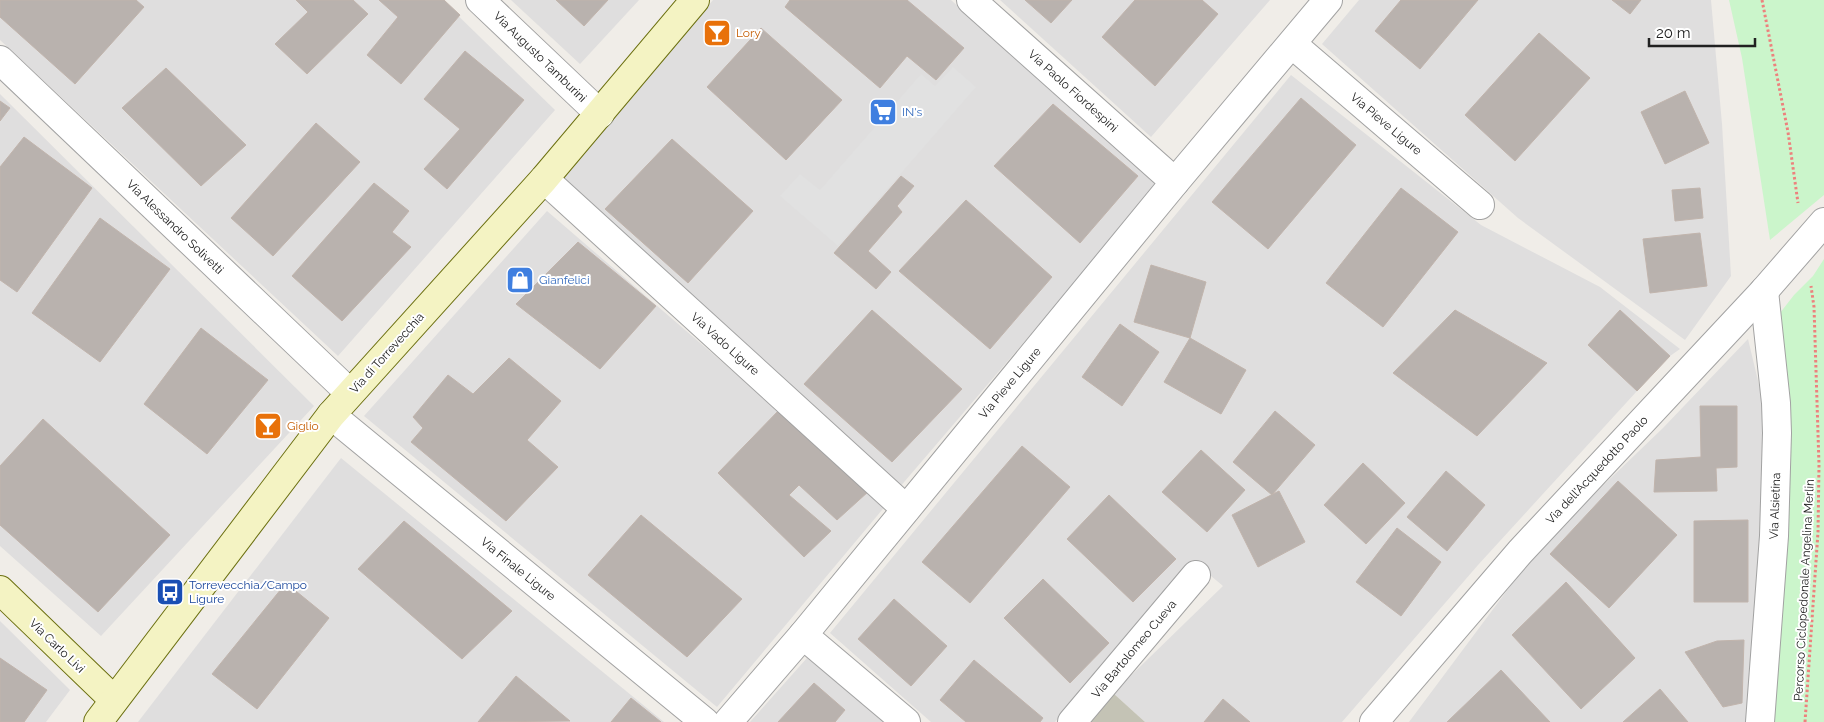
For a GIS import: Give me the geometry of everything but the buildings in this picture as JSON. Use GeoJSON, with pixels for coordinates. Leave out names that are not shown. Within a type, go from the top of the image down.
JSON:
{"type":"FeatureCollection","features":[{"type":"Feature","properties":{"kind":"main road","name":"Via di Torrevecchia"},"geometry":{"type":"LineString","coordinates":[[98,722],[331,415],[544,179],[695,0]]}},
{"type":"Feature","properties":{"kind":"main road","name":"Via Carlo Livi"},"geometry":{"type":"LineString","coordinates":[[0,590],[114,700]]}},
{"type":"Feature","properties":{"kind":"street","name":"Via Augusto Tamburini"},"geometry":{"type":"LineString","coordinates":[[480,0],[600,114]]}},
{"type":"Feature","properties":{"kind":"street","name":"Via Paolo Fiordespini"},"geometry":{"type":"LineString","coordinates":[[970,0],[1175,182]]}},
{"type":"Feature","properties":{"kind":"street","name":"Via Pieve Ligure"},"geometry":{"type":"LineString","coordinates":[[728,722],[803,635],[1175,182],[1328,0]]}},
{"type":"Feature","properties":{"kind":"street","name":"Via Pieve Ligure"},"geometry":{"type":"LineString","coordinates":[[1292,44],[1480,205]]}},
{"type":"Feature","properties":{"kind":"street","name":"Via Alessandro Solivetti"},"geometry":{"type":"LineString","coordinates":[[0,60],[350,393]]}},
{"type":"Feature","properties":{"kind":"street","name":"Via Vado Ligure"},"geometry":{"type":"LineString","coordinates":[[544,179],[906,509]]}},
{"type":"Feature","properties":{"kind":"street","name":"Via dell'Acquedotto Paolo"},"geometry":{"type":"LineString","coordinates":[[1374,722],[1520,552],[1764,291],[1824,222]]}},
{"type":"Feature","properties":{"kind":"street","name":"Via Alsietina"},"geometry":{"type":"LineString","coordinates":[[1760,722],[1774,536],[1777,458],[1776,403],[1764,291]]}},
{"type":"Feature","properties":{"kind":"street","name":"Via Finale Ligure"},"geometry":{"type":"LineString","coordinates":[[331,415],[705,722]]}},
{"type":"Feature","properties":{"kind":"street","name":"Via Bartolomeo Cueva"},"geometry":{"type":"LineString","coordinates":[[1072,722],[1196,575]]}},
{"type":"Feature","properties":{"kind":"street"},"geometry":{"type":"LineString","coordinates":[[803,635],[906,722]]}},
{"type":"Feature","properties":{"kind":"path"},"geometry":{"type":"LineString","coordinates":[[1762,0],[1788,132],[1798,206]]}},
{"type":"Feature","properties":{"kind":"path","name":"Percorso Ciclopedonale Angelina Merlin"},"geometry":{"type":"LineString","coordinates":[[1805,722],[1818,532],[1819,466],[1814,307],[1810,280]]}},
{"type":"Feature","properties":{"kind":"shaded area"},"geometry":{"type":"Polygon","coordinates":[[[0,0],[442,0],[555,110],[338,356],[0,40],[0,0]]]}},
{"type":"Feature","properties":{"kind":"shaded area"},"geometry":{"type":"Polygon","coordinates":[[[511,0],[639,0],[580,64],[511,0]]]}},
{"type":"Feature","properties":{"kind":"shaded area"},"geometry":{"type":"Polygon","coordinates":[[[713,0],[951,0],[1006,50],[1162,181],[899,488],[562,178],[713,0]]]}},
{"type":"Feature","properties":{"kind":"shaded area"},"geometry":{"type":"Polygon","coordinates":[[[1000,0],[1270,0],[1151,137],[1000,0]]]}},
{"type":"Feature","properties":{"kind":"shaded area"},"geometry":{"type":"Polygon","coordinates":[[[1359,0],[1711,0],[1722,124],[1731,276],[1685,340],[1518,218],[1322,44],[1359,0]]]}},
{"type":"Feature","properties":{"kind":"shaded area"},"geometry":{"type":"Polygon","coordinates":[[[953,67],[976,87],[838,246],[780,196],[800,174],[820,190],[921,74],[935,86],[953,67]]]}},
{"type":"Feature","properties":{"kind":"shaded area"},"geometry":{"type":"Polygon","coordinates":[[[1291,75],[1481,225],[1600,287],[1680,349],[1670,356],[1637,391],[1478,565],[1342,722],[1145,722],[1113,693],[1223,586],[1192,560],[1055,722],[931,722],[830,633],[1291,75]]]}},
{"type":"Feature","properties":{"kind":"shaded area"},"geometry":{"type":"Polygon","coordinates":[[[0,94],[314,406],[101,636],[0,546],[0,94]]]}},
{"type":"Feature","properties":{"kind":"shaded area"},"geometry":{"type":"Polygon","coordinates":[[[547,211],[887,504],[717,707],[364,416],[547,211]]]}},
{"type":"Feature","properties":{"kind":"shaded area"},"geometry":{"type":"Polygon","coordinates":[[[1748,339],[1765,410],[1755,628],[1747,722],[1409,722],[1541,545],[1663,428],[1748,339]]]}},
{"type":"Feature","properties":{"kind":"shaded area"},"geometry":{"type":"Polygon","coordinates":[[[341,458],[664,722],[138,722],[341,458]]]}},
{"type":"Feature","properties":{"kind":"shaded area"},"geometry":{"type":"Polygon","coordinates":[[[0,621],[70,690],[46,722],[0,722],[0,621]]]}},
{"type":"Feature","properties":{"kind":"shaded area"},"geometry":{"type":"Polygon","coordinates":[[[807,658],[886,722],[750,722],[807,658]]]}},
{"type":"Feature","properties":{"kind":"shaded area"},"geometry":{"type":"Polygon","coordinates":[[[1113,693],[1145,722],[1089,722],[1113,693]]]}},
{"type":"Feature","properties":{"kind":"green space"},"geometry":{"type":"Polygon","coordinates":[[[1729,0],[1824,0],[1824,195],[1770,240],[1742,58],[1729,0]]]}},
{"type":"Feature","properties":{"kind":"green space"},"geometry":{"type":"Polygon","coordinates":[[[1824,259],[1824,722],[1771,722],[1780,313],[1794,295],[1813,276],[1824,259]]]}},
{"type":"Feature","properties":{"kind":"place","name":"Lory"},"geometry":{"type":"Point","coordinates":[717,33]}},
{"type":"Feature","properties":{"kind":"place","name":"IN's"},"geometry":{"type":"Point","coordinates":[883,112]}},
{"type":"Feature","properties":{"kind":"place","name":"Gianfelici"},"geometry":{"type":"Point","coordinates":[520,280]}},
{"type":"Feature","properties":{"kind":"place","name":"Giglio"},"geometry":{"type":"Point","coordinates":[268,426]}},
{"type":"Feature","properties":{"kind":"place","name":"Torrevecchia/Campo Ligure"},"geometry":{"type":"Point","coordinates":[170,592]}}]}
